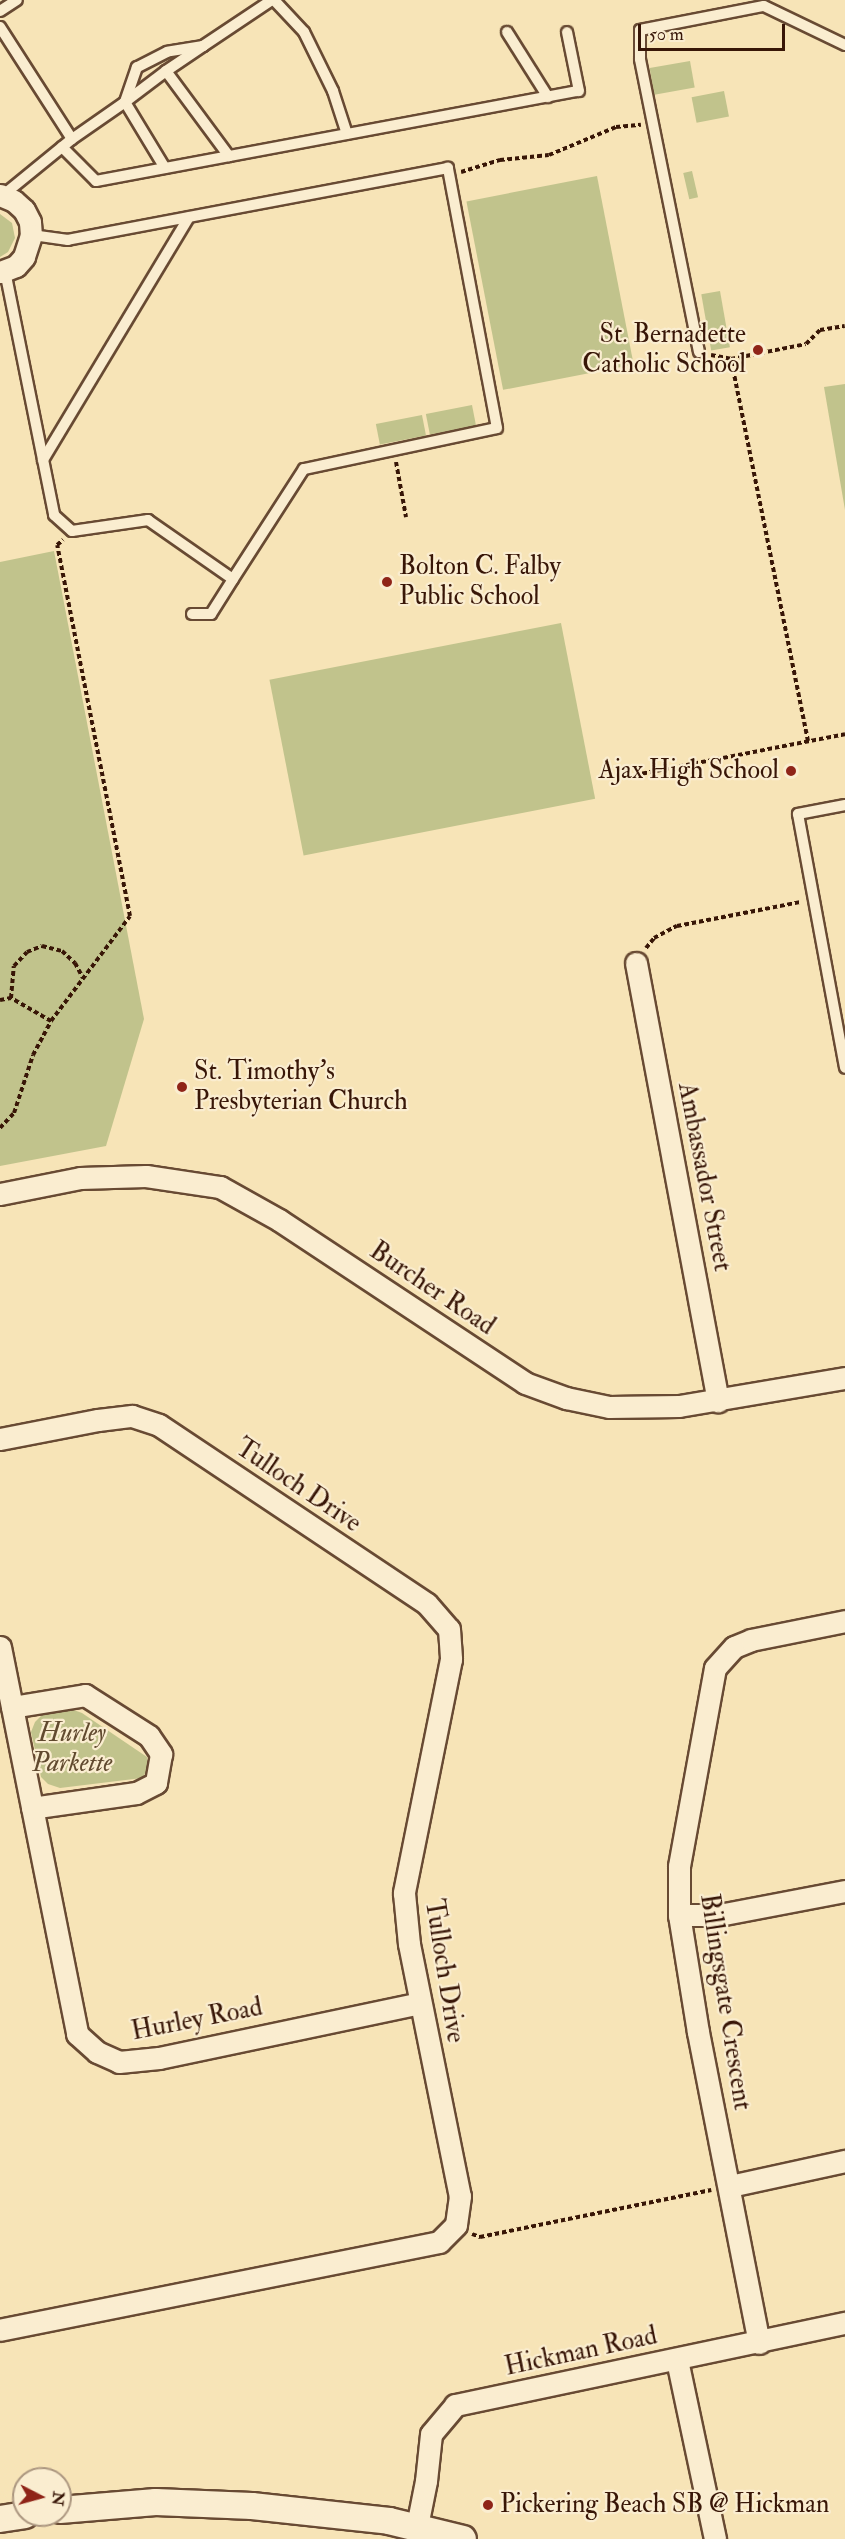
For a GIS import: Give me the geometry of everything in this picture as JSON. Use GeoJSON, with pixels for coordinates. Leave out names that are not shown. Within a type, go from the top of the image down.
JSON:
{"type":"FeatureCollection","features":[{"type":"Feature","properties":{"kind":"street"},"geometry":{"type":"LineString","coordinates":[[1,196],[24,210],[30,222],[32,235],[24,257],[2,272]]}},
{"type":"Feature","properties":{"kind":"street","name":"Ambassador Street"},"geometry":{"type":"LineString","coordinates":[[636,963],[718,1401]]}},
{"type":"Feature","properties":{"kind":"street","name":"Burcher Road"},"geometry":{"type":"LineString","coordinates":[[1,1190],[80,1178],[146,1176],[220,1187],[279,1220],[525,1383],[566,1398],[609,1407],[679,1406],[845,1378]]}},
{"type":"Feature","properties":{"kind":"street","name":"Tulloch Drive"},"geometry":{"type":"LineString","coordinates":[[0,1439],[98,1420],[132,1416],[159,1425],[427,1604],[449,1629],[451,1659],[404,1893],[409,1944],[460,2196],[456,2225]]}},
{"type":"Feature","properties":{"kind":"street","name":"Billingsgate Crescent"},"geometry":{"type":"LineString","coordinates":[[759,2343],[698,2032],[679,1915],[680,1866],[715,1668],[734,1647],[751,1640],[845,1621]]}},
{"type":"Feature","properties":{"kind":"street","name":"Hurley Road"},"geometry":{"type":"LineString","coordinates":[[0,1647],[77,2034],[97,2052],[119,2062],[159,2058],[420,2003]]}},
{"type":"Feature","properties":{"kind":"street"},"geometry":{"type":"LineString","coordinates":[[12,1707],[85,1695],[150,1736],[161,1754],[156,1783],[136,1793],[32,1808]]}},
{"type":"Feature","properties":{"kind":"street"},"geometry":{"type":"LineString","coordinates":[[679,1915],[719,1915],[845,1890]]}},
{"type":"Feature","properties":{"kind":"street"},"geometry":{"type":"LineString","coordinates":[[730,2186],[845,2162]]}},
{"type":"Feature","properties":{"kind":"street"},"geometry":{"type":"LineString","coordinates":[[0,2330],[439,2242],[456,2225]]}},
{"type":"Feature","properties":{"kind":"street","name":"Hickman Road"},"geometry":{"type":"LineString","coordinates":[[417,2526],[426,2481],[431,2434],[455,2405],[759,2343],[845,2323]]}},
{"type":"Feature","properties":{"kind":"street"},"geometry":{"type":"LineString","coordinates":[[677,2360],[715,2539]]}},
{"type":"Feature","properties":{"kind":"street"},"geometry":{"type":"LineString","coordinates":[[72,2509],[156,2502],[252,2506],[417,2526],[462,2539]]}},
{"type":"Feature","properties":{"kind":"lane"},"geometry":{"type":"LineString","coordinates":[[0,11],[17,0]]}},
{"type":"Feature","properties":{"kind":"lane"},"geometry":{"type":"LineString","coordinates":[[1,196],[23,176],[166,71],[273,0],[304,33],[333,91],[347,134]]}},
{"type":"Feature","properties":{"kind":"lane"},"geometry":{"type":"LineString","coordinates":[[699,352],[640,59],[640,30],[764,6],[845,45]]}},
{"type":"Feature","properties":{"kind":"lane"},"geometry":{"type":"LineString","coordinates":[[0,27],[72,139]]}},
{"type":"Feature","properties":{"kind":"lane"},"geometry":{"type":"LineString","coordinates":[[507,32],[548,97]]}},
{"type":"Feature","properties":{"kind":"lane"},"geometry":{"type":"LineString","coordinates":[[62,147],[96,181],[579,91],[567,32]]}},
{"type":"Feature","properties":{"kind":"lane"},"geometry":{"type":"LineString","coordinates":[[125,102],[137,67],[167,52],[203,46]]}},
{"type":"Feature","properties":{"kind":"lane"},"geometry":{"type":"LineString","coordinates":[[166,71],[229,156]]}},
{"type":"Feature","properties":{"kind":"lane"},"geometry":{"type":"LineString","coordinates":[[125,102],[165,168]]}},
{"type":"Feature","properties":{"kind":"lane"},"geometry":{"type":"LineString","coordinates":[[32,235],[68,240],[448,168],[497,428],[304,469],[211,614],[192,614]]}},
{"type":"Feature","properties":{"kind":"lane"},"geometry":{"type":"LineString","coordinates":[[43,460],[189,217]]}},
{"type":"Feature","properties":{"kind":"lane"},"geometry":{"type":"LineString","coordinates":[[2,272],[54,514],[72,531],[148,520],[233,579]]}},
{"type":"Feature","properties":{"kind":"lane"},"geometry":{"type":"LineString","coordinates":[[845,805],[798,814],[842,1030],[845,1068]]}},
{"type":"Feature","properties":{"kind":"path"},"geometry":{"type":"LineString","coordinates":[[449,175],[500,160],[549,156],[616,127],[653,123]]}},
{"type":"Feature","properties":{"kind":"path"},"geometry":{"type":"LineString","coordinates":[[808,741],[731,359],[806,344],[820,330],[845,326]]}},
{"type":"Feature","properties":{"kind":"path"},"geometry":{"type":"LineString","coordinates":[[393,450],[406,517]]}},
{"type":"Feature","properties":{"kind":"path"},"geometry":{"type":"LineString","coordinates":[[0,1128],[14,1113],[33,1055],[51,1021],[130,916],[57,546],[72,531]]}},
{"type":"Feature","properties":{"kind":"path"},"geometry":{"type":"LineString","coordinates":[[635,775],[845,734]]}},
{"type":"Feature","properties":{"kind":"path"},"geometry":{"type":"LineString","coordinates":[[636,963],[654,938],[677,926],[814,899]]}},
{"type":"Feature","properties":{"kind":"path"},"geometry":{"type":"LineString","coordinates":[[11,998],[14,966],[27,952],[42,946],[62,951],[75,963],[83,978]]}},
{"type":"Feature","properties":{"kind":"path"},"geometry":{"type":"LineString","coordinates":[[0,1000],[11,998],[51,1021]]}},
{"type":"Feature","properties":{"kind":"path"},"geometry":{"type":"LineString","coordinates":[[456,2225],[480,2237],[730,2186]]}},
{"type":"Feature","properties":{"kind":"green space"},"geometry":{"type":"Polygon","coordinates":[[[690,61],[695,88],[654,95],[650,68],[690,61]]]}},
{"type":"Feature","properties":{"kind":"green space"},"geometry":{"type":"Polygon","coordinates":[[[724,91],[729,117],[697,123],[692,97],[724,91]]]}},
{"type":"Feature","properties":{"kind":"green space"},"geometry":{"type":"Polygon","coordinates":[[[692,171],[698,197],[689,199],[683,173],[692,171]]]}},
{"type":"Feature","properties":{"kind":"green space"},"geometry":{"type":"Polygon","coordinates":[[[597,176],[634,364],[503,390],[466,201],[597,176]]]}},
{"type":"Feature","properties":{"kind":"green space"},"geometry":{"type":"Polygon","coordinates":[[[0,214],[12,223],[15,238],[8,252],[0,257],[0,214]]]}},
{"type":"Feature","properties":{"kind":"green space"},"geometry":{"type":"Polygon","coordinates":[[[720,291],[730,347],[711,350],[701,294],[720,291]]]}},
{"type":"Feature","properties":{"kind":"green space"},"geometry":{"type":"Polygon","coordinates":[[[845,384],[845,510],[824,387],[845,384]]]}},
{"type":"Feature","properties":{"kind":"green space"},"geometry":{"type":"Polygon","coordinates":[[[472,405],[476,426],[430,435],[426,414],[472,405]]]}},
{"type":"Feature","properties":{"kind":"green space"},"geometry":{"type":"Polygon","coordinates":[[[422,415],[426,436],[380,445],[376,424],[422,415]]]}},
{"type":"Feature","properties":{"kind":"green space"},"geometry":{"type":"Polygon","coordinates":[[[54,551],[144,1019],[106,1146],[0,1166],[0,562],[54,551]]]}},
{"type":"Feature","properties":{"kind":"green space"},"geometry":{"type":"Polygon","coordinates":[[[561,623],[595,799],[304,855],[269,680],[561,623]]]}},
{"type":"Feature","properties":{"kind":"green space","name":"Hurley Parkette"},"geometry":{"type":"Polygon","coordinates":[[[71,1709],[82,1713],[147,1757],[148,1769],[142,1778],[60,1788],[48,1784],[41,1777],[31,1732],[35,1722],[44,1713],[71,1709]]]}},
{"type":"Feature","properties":{"kind":"place","name":"St. Bernadette Catholic School"},"geometry":{"type":"Point","coordinates":[758,350]}},
{"type":"Feature","properties":{"kind":"place","name":"Bolton C. Falby Public School"},"geometry":{"type":"Point","coordinates":[387,582]}},
{"type":"Feature","properties":{"kind":"place","name":"Ajax High School"},"geometry":{"type":"Point","coordinates":[791,771]}},
{"type":"Feature","properties":{"kind":"place","name":"St. Timothy's Presbyterian Church"},"geometry":{"type":"Point","coordinates":[182,1087]}},
{"type":"Feature","properties":{"kind":"place","name":"Pickering Beach SB @ Hickman"},"geometry":{"type":"Point","coordinates":[488,2505]}}]}
